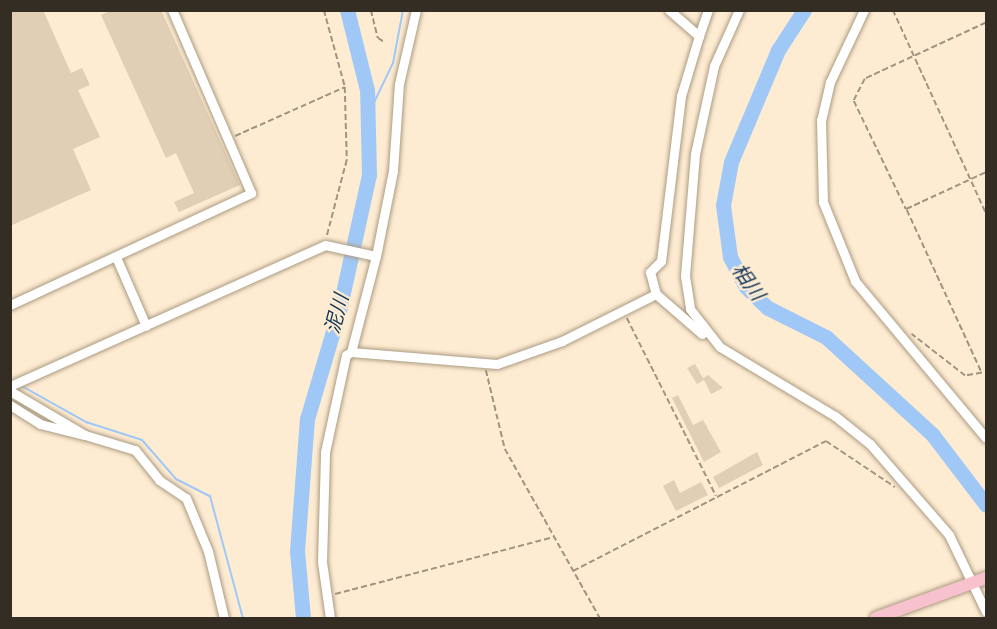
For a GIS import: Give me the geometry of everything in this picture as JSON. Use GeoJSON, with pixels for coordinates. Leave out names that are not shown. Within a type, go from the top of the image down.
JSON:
{"type":"FeatureCollection","features":[{"type":"Feature","properties":{"kind":"main road"},"geometry":{"type":"LineString","coordinates":[[876,618],[978,581]]}},
{"type":"Feature","properties":{"kind":"street"},"geometry":{"type":"LineString","coordinates":[[351,352],[393,171],[399,84],[416,10]]}},
{"type":"Feature","properties":{"kind":"street"},"geometry":{"type":"LineString","coordinates":[[669,10],[699,36]]}},
{"type":"Feature","properties":{"kind":"street"},"geometry":{"type":"LineString","coordinates":[[708,10],[681,96],[661,261],[650,272],[656,294],[705,334],[870,444],[949,535],[978,581],[987,612]]}},
{"type":"Feature","properties":{"kind":"street"},"geometry":{"type":"LineString","coordinates":[[705,334],[686,293],[695,154],[714,66],[739,10]]}},
{"type":"Feature","properties":{"kind":"street"},"geometry":{"type":"LineString","coordinates":[[864,10],[830,82],[821,120],[823,202],[855,282],[987,438]]}},
{"type":"Feature","properties":{"kind":"street"},"geometry":{"type":"LineString","coordinates":[[10,305],[248,197],[251,185],[173,11]]}},
{"type":"Feature","properties":{"kind":"street"},"geometry":{"type":"LineString","coordinates":[[10,386],[327,246],[373,255]]}},
{"type":"Feature","properties":{"kind":"street"},"geometry":{"type":"LineString","coordinates":[[116,257],[146,326]]}},
{"type":"Feature","properties":{"kind":"street"},"geometry":{"type":"LineString","coordinates":[[330,618],[326,597],[325,452],[346,355],[351,352],[485,364],[562,341],[622,308],[656,294]]}},
{"type":"Feature","properties":{"kind":"street"},"geometry":{"type":"LineString","coordinates":[[10,391],[85,435],[135,450],[159,480],[193,507],[224,618]]}},
{"type":"Feature","properties":{"kind":"street"},"geometry":{"type":"LineString","coordinates":[[10,405],[18,413],[76,437],[85,435]]}},
{"type":"Feature","properties":{"kind":"street"},"geometry":{"type":"LineString","coordinates":[[10,420],[18,413]]}},
{"type":"Feature","properties":{"kind":"path"},"geometry":{"type":"LineString","coordinates":[[324,10],[345,87],[347,160],[327,246]]}},
{"type":"Feature","properties":{"kind":"path"},"geometry":{"type":"LineString","coordinates":[[371,10],[378,38],[386,43]]}},
{"type":"Feature","properties":{"kind":"path"},"geometry":{"type":"LineString","coordinates":[[893,10],[987,213]]}},
{"type":"Feature","properties":{"kind":"path"},"geometry":{"type":"LineString","coordinates":[[982,373],[854,101],[865,80],[987,23]]}},
{"type":"Feature","properties":{"kind":"path"},"geometry":{"type":"LineString","coordinates":[[230,138],[345,87]]}},
{"type":"Feature","properties":{"kind":"path"},"geometry":{"type":"LineString","coordinates":[[906,210],[987,172]]}},
{"type":"Feature","properties":{"kind":"path"},"geometry":{"type":"LineString","coordinates":[[622,308],[717,497]]}},
{"type":"Feature","properties":{"kind":"path"},"geometry":{"type":"LineString","coordinates":[[907,332],[965,376],[987,371]]}},
{"type":"Feature","properties":{"kind":"path"},"geometry":{"type":"LineString","coordinates":[[485,364],[505,449],[600,618]]}},
{"type":"Feature","properties":{"kind":"path"},"geometry":{"type":"LineString","coordinates":[[573,571],[826,441],[900,491]]}},
{"type":"Feature","properties":{"kind":"path"},"geometry":{"type":"LineString","coordinates":[[326,597],[554,537]]}},
{"type":"Feature","properties":{"kind":"building"},"geometry":{"type":"Polygon","coordinates":[[[10,10],[43,10],[71,73],[82,68],[90,85],[78,90],[100,137],[73,149],[91,190],[10,226],[10,10]]]}},
{"type":"Feature","properties":{"kind":"building"},"geometry":{"type":"Polygon","coordinates":[[[112,10],[161,10],[240,185],[179,212],[174,202],[194,193],[176,153],[166,158],[101,15],[112,10]]]}},
{"type":"Feature","properties":{"kind":"building"},"geometry":{"type":"Polygon","coordinates":[[[695,364],[703,378],[708,375],[723,388],[711,394],[704,380],[697,384],[687,368],[695,364]]]}},
{"type":"Feature","properties":{"kind":"building"},"geometry":{"type":"Polygon","coordinates":[[[678,395],[693,425],[703,420],[721,452],[704,462],[672,398],[678,395]]]}},
{"type":"Feature","properties":{"kind":"building"},"geometry":{"type":"Polygon","coordinates":[[[757,452],[763,465],[719,488],[713,477],[757,452]]]}},
{"type":"Feature","properties":{"kind":"building"},"geometry":{"type":"Polygon","coordinates":[[[674,480],[680,493],[701,482],[708,495],[676,511],[663,486],[674,480]]]}},
{"type":"Feature","properties":{"kind":"waterway","name":"泥川"},"geometry":{"type":"LineString","coordinates":[[303,618],[297,551],[307,419],[339,311],[369,175],[367,90],[347,10]]}},
{"type":"Feature","properties":{"kind":"waterway"},"geometry":{"type":"LineString","coordinates":[[369,113],[393,63],[403,10]]}},
{"type":"Feature","properties":{"kind":"waterway","name":"相川"},"geometry":{"type":"LineString","coordinates":[[804,10],[778,50],[731,162],[723,205],[730,257],[746,287],[768,308],[826,337],[932,434],[986,505]]}},
{"type":"Feature","properties":{"kind":"waterway"},"geometry":{"type":"LineString","coordinates":[[20,385],[86,422],[142,440],[176,479],[210,496],[243,618]]}}]}
